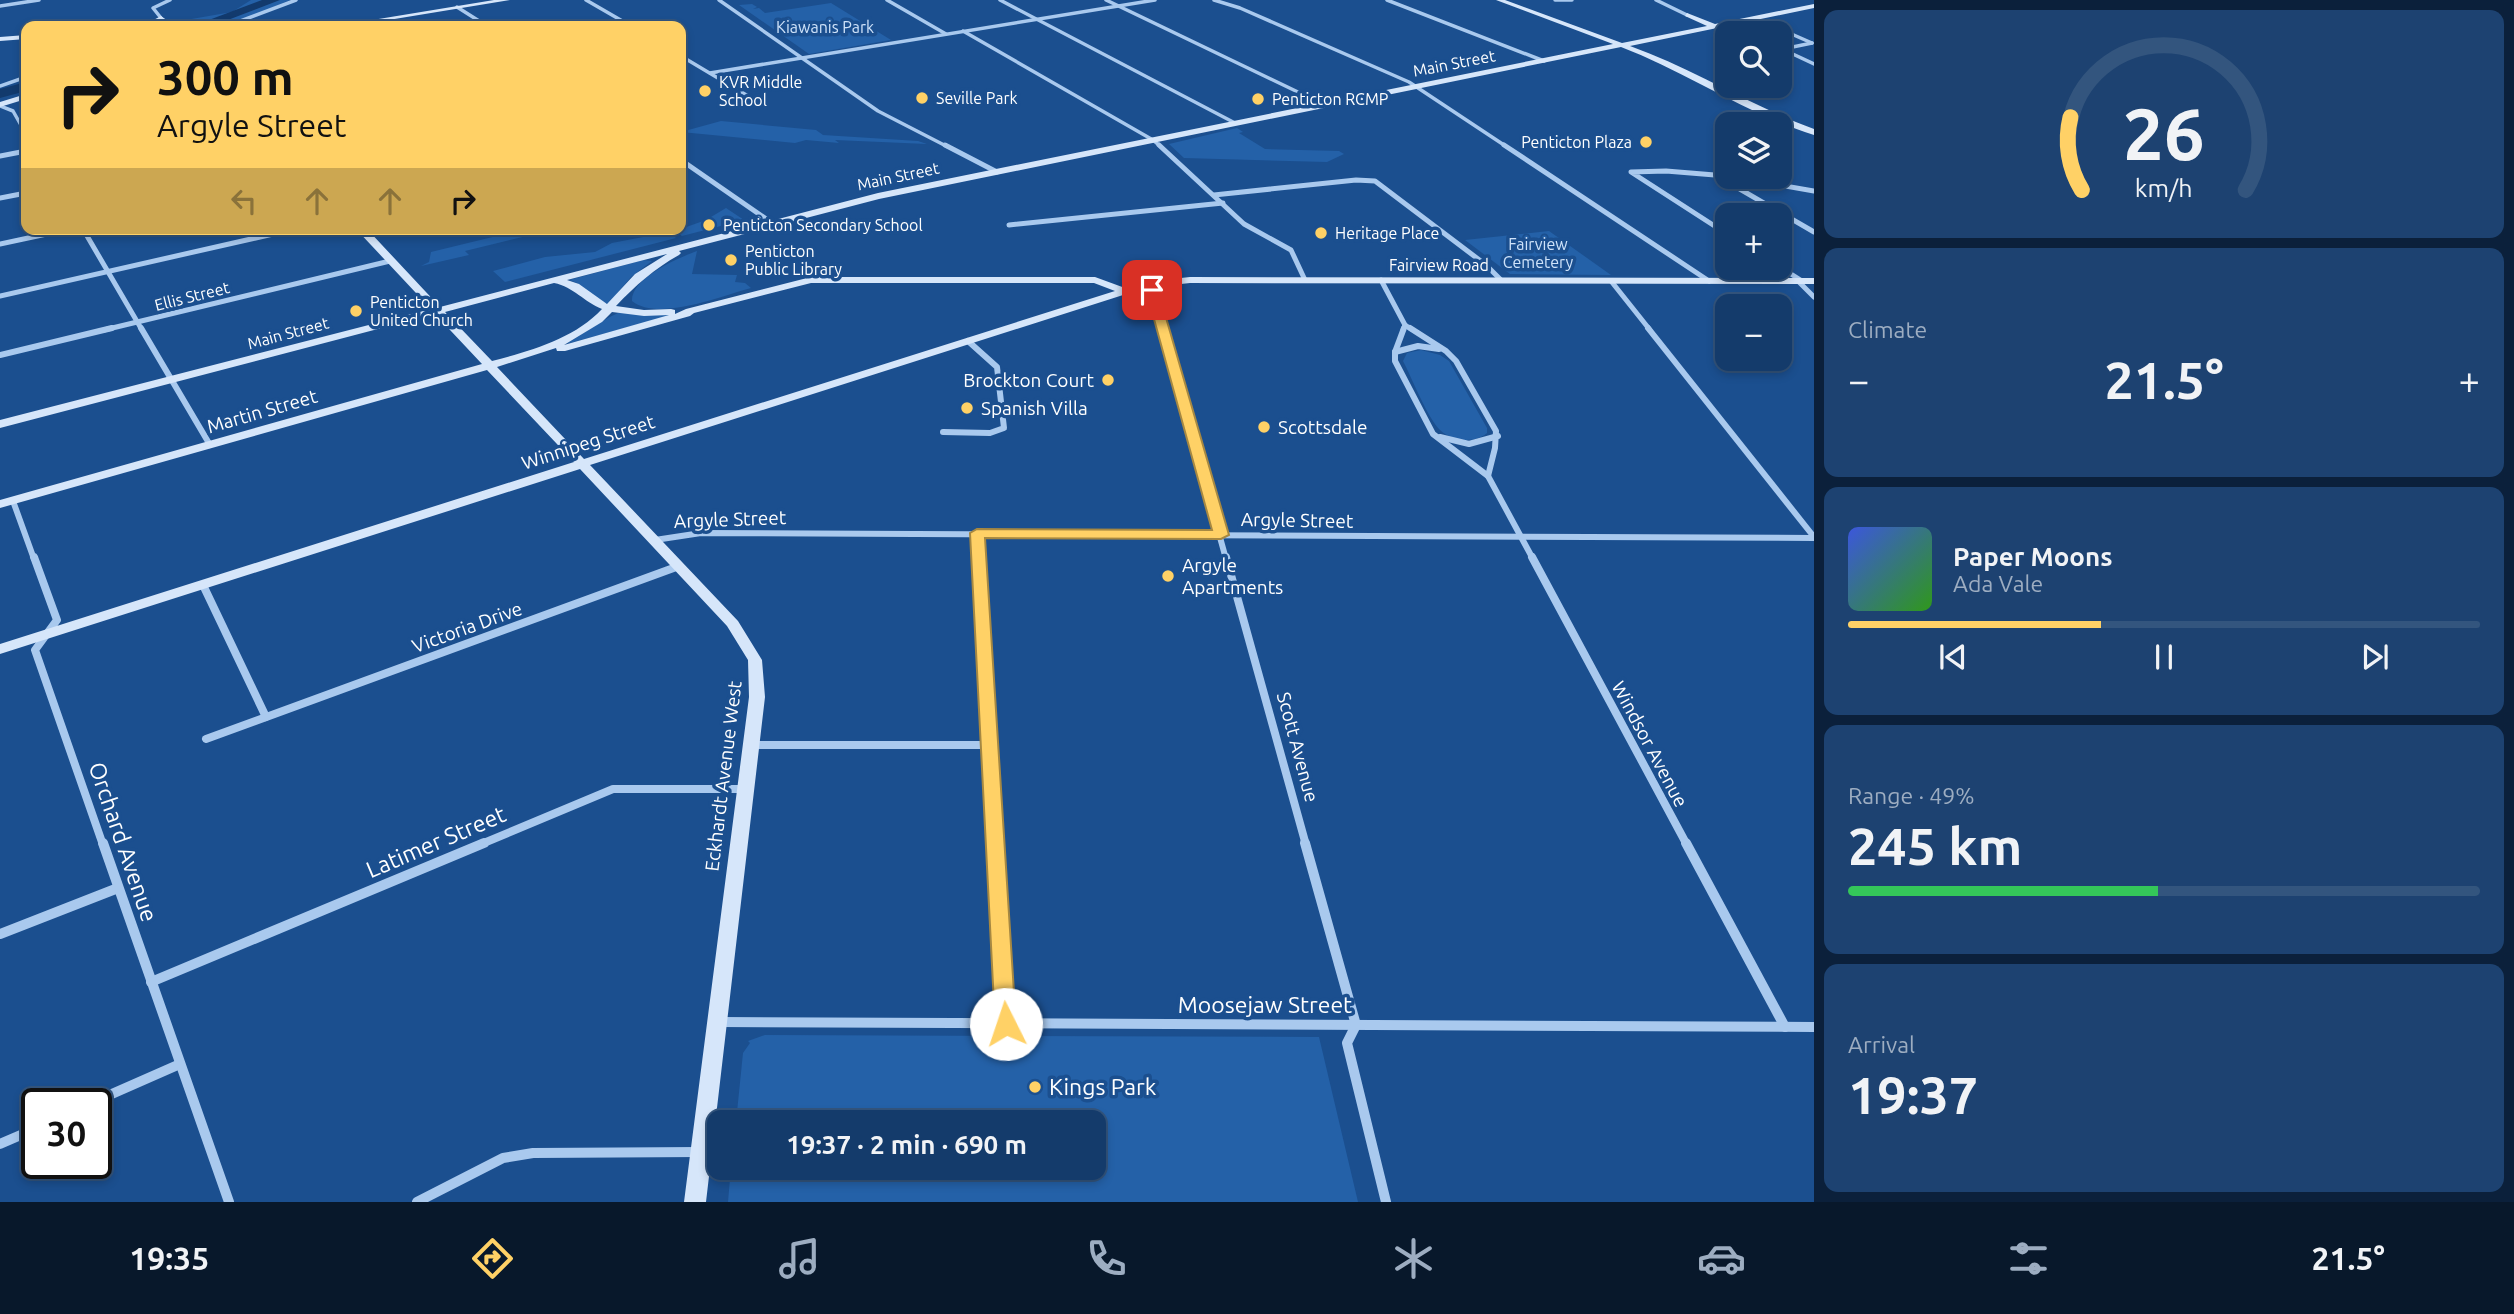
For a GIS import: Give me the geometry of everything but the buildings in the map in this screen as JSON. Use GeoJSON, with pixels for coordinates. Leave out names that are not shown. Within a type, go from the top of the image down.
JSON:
{"type":"FeatureCollection","features":[{"type":"Feature","properties":{"kind":"main road"},"geometry":{"type":"LineString","coordinates":[[371,21],[508,0]]}},
{"type":"Feature","properties":{"kind":"main road"},"geometry":{"type":"LineString","coordinates":[[1499,0],[1667,62],[1781,120],[1814,132]]}},
{"type":"Feature","properties":{"kind":"main road","name":"Main Street"},"geometry":{"type":"LineString","coordinates":[[0,424],[878,196],[1814,6]]}},
{"type":"Feature","properties":{"kind":"main road"},"geometry":{"type":"LineString","coordinates":[[1687,15],[1711,27]]}},
{"type":"Feature","properties":{"kind":"main road"},"geometry":{"type":"LineString","coordinates":[[156,21],[161,18],[165,21]]}},
{"type":"Feature","properties":{"kind":"main road"},"geometry":{"type":"LineString","coordinates":[[0,39],[21,37]]}},
{"type":"Feature","properties":{"kind":"main road"},"geometry":{"type":"LineString","coordinates":[[0,105],[21,98]]}},
{"type":"Feature","properties":{"kind":"main road","name":"Eckhardt Avenue West"},"geometry":{"type":"LineString","coordinates":[[366,235],[655,540],[733,624],[751,649],[757,668],[758,684],[695,1202]]}},
{"type":"Feature","properties":{"kind":"main road","name":"Martin Street"},"geometry":{"type":"LineString","coordinates":[[6,502],[534,353],[578,333],[611,308],[648,269],[710,239]]}},
{"type":"Feature","properties":{"kind":"main road"},"geometry":{"type":"LineString","coordinates":[[547,281],[571,283],[598,303],[611,308],[654,313],[690,311],[811,280],[1095,279],[1129,289]]}},
{"type":"Feature","properties":{"kind":"main road","name":"Fairview Road"},"geometry":{"type":"LineString","coordinates":[[1190,280],[1805,281]]}},
{"type":"Feature","properties":{"kind":"main road","name":"Winnipeg Street"},"geometry":{"type":"LineString","coordinates":[[0,649],[1129,289],[1190,280]]}},
{"type":"Feature","properties":{"kind":"main road","name":"Martin Street"},"geometry":{"type":"LineString","coordinates":[[534,353],[561,349],[690,311]]}},
{"type":"Feature","properties":{"kind":"street"},"geometry":{"type":"LineString","coordinates":[[0,6],[39,0]]}},
{"type":"Feature","properties":{"kind":"street"},"geometry":{"type":"LineString","coordinates":[[161,18],[154,6],[170,0]]}},
{"type":"Feature","properties":{"kind":"street"},"geometry":{"type":"LineString","coordinates":[[240,21],[296,0]]}},
{"type":"Feature","properties":{"kind":"street"},"geometry":{"type":"LineString","coordinates":[[586,0],[622,21]]}},
{"type":"Feature","properties":{"kind":"street"},"geometry":{"type":"LineString","coordinates":[[719,0],[877,111],[997,172]]}},
{"type":"Feature","properties":{"kind":"street"},"geometry":{"type":"LineString","coordinates":[[887,0],[946,34]]}},
{"type":"Feature","properties":{"kind":"street"},"geometry":{"type":"LineString","coordinates":[[1000,0],[1235,123]]}},
{"type":"Feature","properties":{"kind":"street"},"geometry":{"type":"LineString","coordinates":[[1106,0],[1325,105]]}},
{"type":"Feature","properties":{"kind":"street"},"geometry":{"type":"LineString","coordinates":[[710,73],[1155,0]]}},
{"type":"Feature","properties":{"kind":"street"},"geometry":{"type":"LineString","coordinates":[[1214,0],[1240,8],[1415,87],[1709,281]]}},
{"type":"Feature","properties":{"kind":"street"},"geometry":{"type":"LineString","coordinates":[[1387,0],[1544,61]]}},
{"type":"Feature","properties":{"kind":"street"},"geometry":{"type":"LineString","coordinates":[[1555,0],[1572,0]]}},
{"type":"Feature","properties":{"kind":"street"},"geometry":{"type":"LineString","coordinates":[[1656,0],[1687,15]]}},
{"type":"Feature","properties":{"kind":"street"},"geometry":{"type":"LineString","coordinates":[[457,7],[478,21]]}},
{"type":"Feature","properties":{"kind":"street"},"geometry":{"type":"LineString","coordinates":[[1755,18],[1813,43]]}},
{"type":"Feature","properties":{"kind":"street"},"geometry":{"type":"LineString","coordinates":[[964,32],[1153,140],[1244,224],[1291,250],[1305,280]]}},
{"type":"Feature","properties":{"kind":"street"},"geometry":{"type":"LineString","coordinates":[[1813,43],[1782,49],[1814,64]]}},
{"type":"Feature","properties":{"kind":"street"},"geometry":{"type":"LineString","coordinates":[[686,59],[753,99],[757,106]]}},
{"type":"Feature","properties":{"kind":"street"},"geometry":{"type":"LineString","coordinates":[[0,86],[21,79]]}},
{"type":"Feature","properties":{"kind":"street"},"geometry":{"type":"LineString","coordinates":[[0,105],[11,110],[21,126]]}},
{"type":"Feature","properties":{"kind":"street"},"geometry":{"type":"LineString","coordinates":[[16,117],[21,116]]}},
{"type":"Feature","properties":{"kind":"street"},"geometry":{"type":"LineString","coordinates":[[0,156],[21,152]]}},
{"type":"Feature","properties":{"kind":"street"},"geometry":{"type":"LineString","coordinates":[[686,163],[772,223]]}},
{"type":"Feature","properties":{"kind":"street"},"geometry":{"type":"LineString","coordinates":[[1715,175],[1631,172],[1715,226]]}},
{"type":"Feature","properties":{"kind":"street"},"geometry":{"type":"LineString","coordinates":[[1214,195],[1369,180],[1383,184],[1486,265],[1501,281]]}},
{"type":"Feature","properties":{"kind":"street"},"geometry":{"type":"LineString","coordinates":[[1792,187],[1814,191]]}},
{"type":"Feature","properties":{"kind":"street"},"geometry":{"type":"LineString","coordinates":[[1739,189],[1814,232]]}},
{"type":"Feature","properties":{"kind":"street"},"geometry":{"type":"LineString","coordinates":[[0,198],[21,194]]}},
{"type":"Feature","properties":{"kind":"street"},"geometry":{"type":"LineString","coordinates":[[1009,225],[1223,204]]}},
{"type":"Feature","properties":{"kind":"street"},"geometry":{"type":"LineString","coordinates":[[0,244],[42,235]]}},
{"type":"Feature","properties":{"kind":"street"},"geometry":{"type":"LineString","coordinates":[[86,235],[211,445]]}},
{"type":"Feature","properties":{"kind":"street"},"geometry":{"type":"LineString","coordinates":[[0,296],[269,235]]}},
{"type":"Feature","properties":{"kind":"street","name":"Ellis Street"},"geometry":{"type":"LineString","coordinates":[[0,355],[390,261]]}},
{"type":"Feature","properties":{"kind":"street"},"geometry":{"type":"LineString","coordinates":[[1381,280],[1405,325],[1446,351],[1456,361],[1498,436],[1488,476]]}},
{"type":"Feature","properties":{"kind":"street"},"geometry":{"type":"LineString","coordinates":[[1611,281],[1814,538]]}},
{"type":"Feature","properties":{"kind":"street"},"geometry":{"type":"LineString","coordinates":[[1805,281],[1814,296]]}},
{"type":"Feature","properties":{"kind":"street","name":"Scott Avenue"},"geometry":{"type":"LineString","coordinates":[[1153,284],[1152,292],[1356,1025],[1347,1043],[1386,1202]]}},
{"type":"Feature","properties":{"kind":"street"},"geometry":{"type":"LineString","coordinates":[[1129,289],[1156,302]]}},
{"type":"Feature","properties":{"kind":"street"},"geometry":{"type":"LineString","coordinates":[[1395,352],[1404,335],[1405,325]]}},
{"type":"Feature","properties":{"kind":"street"},"geometry":{"type":"LineString","coordinates":[[943,432],[990,433],[1004,428],[997,367],[968,341]]}},
{"type":"Feature","properties":{"kind":"street"},"geometry":{"type":"LineString","coordinates":[[1395,352],[1418,346],[1446,351]]}},
{"type":"Feature","properties":{"kind":"street","name":"Windsor Avenue"},"geometry":{"type":"LineString","coordinates":[[1395,352],[1395,361],[1433,434],[1488,476],[1785,1027]]}},
{"type":"Feature","properties":{"kind":"street"},"geometry":{"type":"LineString","coordinates":[[1433,434],[1454,443],[1471,445],[1485,443],[1498,436]]}},
{"type":"Feature","properties":{"kind":"street","name":"Orchard Avenue"},"geometry":{"type":"LineString","coordinates":[[6,502],[57,620],[35,650],[229,1202]]}},
{"type":"Feature","properties":{"kind":"street","name":"Argyle Street"},"geometry":{"type":"LineString","coordinates":[[655,540],[701,533],[1814,538]]}},
{"type":"Feature","properties":{"kind":"street"},"geometry":{"type":"LineString","coordinates":[[977,533],[1006,1024]]}},
{"type":"Feature","properties":{"kind":"street","name":"Victoria Drive"},"geometry":{"type":"LineString","coordinates":[[206,739],[679,566]]}},
{"type":"Feature","properties":{"kind":"street"},"geometry":{"type":"LineString","coordinates":[[203,585],[267,717]]}},
{"type":"Feature","properties":{"kind":"street"},"geometry":{"type":"LineString","coordinates":[[751,745],[988,745]]}},
{"type":"Feature","properties":{"kind":"street","name":"Latimer Street"},"geometry":{"type":"LineString","coordinates":[[151,982],[613,789],[746,789]]}},
{"type":"Feature","properties":{"kind":"street"},"geometry":{"type":"LineString","coordinates":[[0,934],[118,888]]}},
{"type":"Feature","properties":{"kind":"street","name":"Moosejaw Street"},"geometry":{"type":"LineString","coordinates":[[717,1022],[1814,1027]]}},
{"type":"Feature","properties":{"kind":"street"},"geometry":{"type":"LineString","coordinates":[[112,1094],[180,1064]]}},
{"type":"Feature","properties":{"kind":"street"},"geometry":{"type":"LineString","coordinates":[[0,1144],[21,1135]]}},
{"type":"Feature","properties":{"kind":"street"},"geometry":{"type":"LineString","coordinates":[[417,1202],[503,1158],[533,1153],[701,1152]]}},
{"type":"Feature","properties":{"kind":"green space"},"geometry":{"type":"Polygon","coordinates":[[[251,0],[290,0],[233,21],[180,21],[232,12],[251,0]]]}},
{"type":"Feature","properties":{"kind":"green space","name":"Kiawanis Park"},"geometry":{"type":"Polygon","coordinates":[[[831,3],[891,40],[809,54],[739,5],[752,4],[757,7],[753,9],[759,8],[765,13],[831,3]]]}},
{"type":"Feature","properties":{"kind":"green space"},"geometry":{"type":"Polygon","coordinates":[[[721,121],[816,130],[823,135],[918,141],[927,144],[835,140],[839,143],[806,140],[795,143],[686,131],[721,121]]]}},
{"type":"Feature","properties":{"kind":"green space"},"geometry":{"type":"Polygon","coordinates":[[[1237,128],[1243,132],[1239,133],[1265,149],[1339,151],[1344,154],[1327,162],[1184,158],[1169,144],[1237,128]]]}},
{"type":"Feature","properties":{"kind":"green space"},"geometry":{"type":"Polygon","coordinates":[[[726,208],[744,220],[686,235],[686,227],[706,220],[726,208]]]}},
{"type":"Feature","properties":{"kind":"green space","name":"Fairview Cemetery"},"geometry":{"type":"Polygon","coordinates":[[[1549,231],[1611,275],[1510,274],[1465,240],[1549,231]]]}},
{"type":"Feature","properties":{"kind":"green space"},"geometry":{"type":"Polygon","coordinates":[[[501,235],[531,235],[465,251],[469,255],[421,266],[429,262],[431,252],[501,235]]]}},
{"type":"Feature","properties":{"kind":"green space"},"geometry":{"type":"Polygon","coordinates":[[[653,235],[672,235],[676,238],[505,282],[493,271],[545,257],[595,252],[612,243],[653,235]]]}},
{"type":"Feature","properties":{"kind":"green space"},"geometry":{"type":"Polygon","coordinates":[[[697,251],[692,274],[737,275],[735,282],[745,283],[751,288],[673,308],[643,307],[632,301],[639,284],[647,277],[697,251]]]}},
{"type":"Feature","properties":{"kind":"green space"},"geometry":{"type":"Polygon","coordinates":[[[643,260],[652,261],[631,277],[608,304],[569,280],[643,260]]]}},
{"type":"Feature","properties":{"kind":"green space"},"geometry":{"type":"Polygon","coordinates":[[[621,312],[673,315],[566,344],[601,322],[621,312]]]}},
{"type":"Feature","properties":{"kind":"green space"},"geometry":{"type":"Polygon","coordinates":[[[1421,350],[1440,355],[1449,361],[1487,428],[1487,433],[1476,439],[1457,439],[1445,434],[1435,424],[1403,361],[1407,353],[1421,350]]]}},
{"type":"Feature","properties":{"kind":"green space","name":"Kings Park"},"geometry":{"type":"Polygon","coordinates":[[[765,1035],[1319,1037],[1358,1202],[728,1202],[730,1180],[1106,1180],[1106,1110],[737,1110],[743,1053],[750,1043],[748,1041],[765,1035]]]}},
{"type":"Feature","properties":{"kind":"waterway"},"geometry":{"type":"LineString","coordinates":[[214,21],[274,0]]}},
{"type":"Feature","properties":{"kind":"waterway"},"geometry":{"type":"LineString","coordinates":[[0,94],[21,88]]}},
{"type":"Feature","properties":{"kind":"place","name":"KVR Middle School"},"geometry":{"type":"Point","coordinates":[705,91]}},
{"type":"Feature","properties":{"kind":"place","name":"Seville Park"},"geometry":{"type":"Point","coordinates":[922,98]}},
{"type":"Feature","properties":{"kind":"place","name":"Penticton RCMP"},"geometry":{"type":"Point","coordinates":[1258,99]}},
{"type":"Feature","properties":{"kind":"place","name":"Penticton Plaza"},"geometry":{"type":"Point","coordinates":[1646,142]}},
{"type":"Feature","properties":{"kind":"place","name":"Penticton Secondary School"},"geometry":{"type":"Point","coordinates":[709,225]}},
{"type":"Feature","properties":{"kind":"place","name":"Heritage Place"},"geometry":{"type":"Point","coordinates":[1321,233]}},
{"type":"Feature","properties":{"kind":"place","name":"Penticton Public Library"},"geometry":{"type":"Point","coordinates":[731,260]}},
{"type":"Feature","properties":{"kind":"place","name":"Penticton United Church"},"geometry":{"type":"Point","coordinates":[356,311]}},
{"type":"Feature","properties":{"kind":"place","name":"Brockton Court"},"geometry":{"type":"Point","coordinates":[1108,380]}},
{"type":"Feature","properties":{"kind":"place","name":"Spanish Villa"},"geometry":{"type":"Point","coordinates":[967,408]}},
{"type":"Feature","properties":{"kind":"place","name":"Scottsdale"},"geometry":{"type":"Point","coordinates":[1264,427]}},
{"type":"Feature","properties":{"kind":"place","name":"Argyle Apartments"},"geometry":{"type":"Point","coordinates":[1168,576]}},
{"type":"Feature","properties":{"kind":"place","name":"Kings Park"},"geometry":{"type":"Point","coordinates":[1035,1087]}},
{"type":"Feature","properties":{"kind":"route"},"geometry":{"type":"LineString","coordinates":[[1006,1024],[977,533],[1221,535],[1152,290]]}}]}
